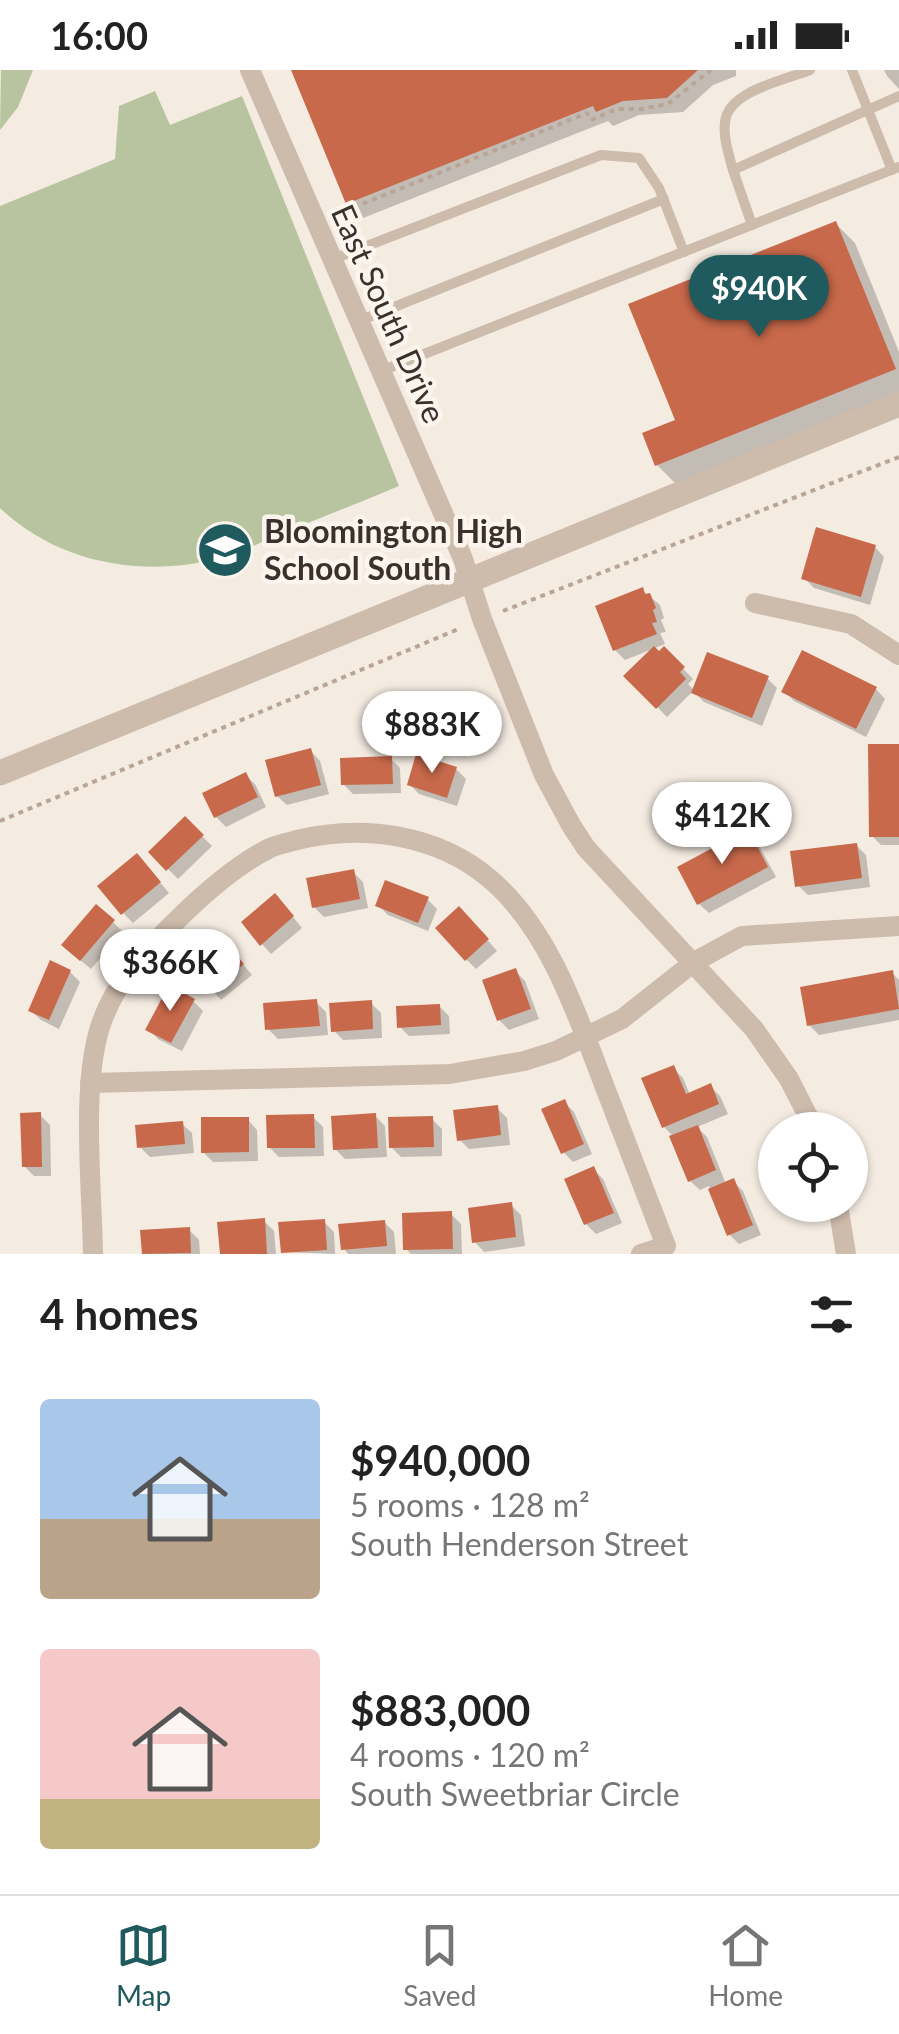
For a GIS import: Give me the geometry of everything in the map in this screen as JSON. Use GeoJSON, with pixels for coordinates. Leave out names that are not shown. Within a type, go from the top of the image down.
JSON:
{"type":"FeatureCollection","features":[{"type":"Feature","properties":{"kind":"street","name":"East South Drive"},"geometry":{"type":"LineString","coordinates":[[250,70],[469,582],[544,775],[571,826],[586,848],[694,962],[776,1059],[805,1112]]}},
{"type":"Feature","properties":{"kind":"street"},"geometry":{"type":"LineString","coordinates":[[0,774],[899,404]]}},
{"type":"Feature","properties":{"kind":"street"},"geometry":{"type":"LineString","coordinates":[[755,602],[851,624],[899,655]]}},
{"type":"Feature","properties":{"kind":"street"},"geometry":{"type":"LineString","coordinates":[[93,1254],[90,1084],[99,1030],[116,987],[145,952],[206,892],[270,848],[331,832],[404,837],[452,853],[491,880],[528,921],[556,971],[585,1038],[666,1246],[641,1254]]}},
{"type":"Feature","properties":{"kind":"street"},"geometry":{"type":"LineString","coordinates":[[90,1084],[450,1074],[524,1061],[622,1019],[694,962],[742,936],[899,926]]}},
{"type":"Feature","properties":{"kind":"street"},"geometry":{"type":"LineString","coordinates":[[841,1222],[846,1254]]}},
{"type":"Feature","properties":{"kind":"lane"},"geometry":{"type":"LineString","coordinates":[[752,225],[732,170],[724,136],[725,117],[737,100],[810,70]]}},
{"type":"Feature","properties":{"kind":"lane"},"geometry":{"type":"LineString","coordinates":[[381,371],[895,168],[852,70]]}},
{"type":"Feature","properties":{"kind":"lane"},"geometry":{"type":"LineString","coordinates":[[732,170],[899,96]]}},
{"type":"Feature","properties":{"kind":"lane"},"geometry":{"type":"LineString","coordinates":[[331,260],[601,155],[639,158],[664,199],[684,252]]}},
{"type":"Feature","properties":{"kind":"lane"},"geometry":{"type":"LineString","coordinates":[[359,322],[664,199]]}},
{"type":"Feature","properties":{"kind":"path"},"geometry":{"type":"LineString","coordinates":[[330,217],[587,113],[591,120],[617,109],[668,104],[711,70]]}},
{"type":"Feature","properties":{"kind":"path"},"geometry":{"type":"LineString","coordinates":[[0,821],[482,619],[899,457]]}},
{"type":"Feature","properties":{"kind":"green space"},"geometry":{"type":"Polygon","coordinates":[[[1,70],[33,70],[18,107],[0,130],[1,70]]]}},
{"type":"Feature","properties":{"kind":"green space"},"geometry":{"type":"Polygon","coordinates":[[[155,91],[170,125],[242,96],[399,486],[228,556],[192,564],[132,566],[75,554],[23,527],[0,508],[0,206],[115,159],[119,106],[155,91]]]}},
{"type":"Feature","properties":{"kind":"building"},"geometry":{"type":"Polygon","coordinates":[[[291,70],[698,70],[667,98],[623,101],[596,112],[593,106],[346,204],[291,70]]]}},
{"type":"Feature","properties":{"kind":"building"},"geometry":{"type":"Polygon","coordinates":[[[836,221],[896,369],[655,466],[642,433],[675,420],[628,304],[836,221]]]}},
{"type":"Feature","properties":{"kind":"building"},"geometry":{"type":"Polygon","coordinates":[[[816,527],[876,545],[861,597],[801,579],[816,527]]]}},
{"type":"Feature","properties":{"kind":"building"},"geometry":{"type":"Polygon","coordinates":[[[643,587],[656,608],[653,610],[657,622],[652,623],[657,634],[613,651],[595,606],[643,587]]]}},
{"type":"Feature","properties":{"kind":"building"},"geometry":{"type":"Polygon","coordinates":[[[654,646],[659,651],[664,646],[685,667],[680,672],[686,679],[656,709],[623,676],[654,646]]]}},
{"type":"Feature","properties":{"kind":"building"},"geometry":{"type":"Polygon","coordinates":[[[802,650],[877,687],[856,729],[781,692],[802,650]]]}},
{"type":"Feature","properties":{"kind":"building"},"geometry":{"type":"Polygon","coordinates":[[[707,652],[769,676],[752,718],[691,693],[707,652]]]}},
{"type":"Feature","properties":{"kind":"building"},"geometry":{"type":"Polygon","coordinates":[[[868,744],[899,744],[899,837],[869,837],[868,744]]]}},
{"type":"Feature","properties":{"kind":"building"},"geometry":{"type":"Polygon","coordinates":[[[311,748],[321,785],[275,797],[265,760],[311,748]]]}},
{"type":"Feature","properties":{"kind":"building"},"geometry":{"type":"Polygon","coordinates":[[[416,754],[457,767],[447,798],[407,785],[416,754]]]}},
{"type":"Feature","properties":{"kind":"building"},"geometry":{"type":"Polygon","coordinates":[[[392,756],[393,784],[341,785],[340,758],[392,756]]]}},
{"type":"Feature","properties":{"kind":"building"},"geometry":{"type":"Polygon","coordinates":[[[246,772],[258,797],[214,818],[202,793],[246,772]]]}},
{"type":"Feature","properties":{"kind":"building"},"geometry":{"type":"Polygon","coordinates":[[[185,816],[204,835],[166,871],[148,852],[185,816]]]}},
{"type":"Feature","properties":{"kind":"building"},"geometry":{"type":"Polygon","coordinates":[[[748,829],[768,867],[697,905],[677,867],[748,829]]]}},
{"type":"Feature","properties":{"kind":"building"},"geometry":{"type":"Polygon","coordinates":[[[857,843],[862,878],[795,887],[790,851],[857,843]]]}},
{"type":"Feature","properties":{"kind":"building"},"geometry":{"type":"Polygon","coordinates":[[[137,853],[161,882],[121,915],[97,886],[137,853]]]}},
{"type":"Feature","properties":{"kind":"building"},"geometry":{"type":"Polygon","coordinates":[[[354,869],[360,899],[312,908],[306,878],[354,869]]]}},
{"type":"Feature","properties":{"kind":"building"},"geometry":{"type":"Polygon","coordinates":[[[385,880],[429,897],[418,923],[375,906],[385,880]]]}},
{"type":"Feature","properties":{"kind":"building"},"geometry":{"type":"Polygon","coordinates":[[[275,893],[294,916],[260,946],[241,922],[275,893]]]}},
{"type":"Feature","properties":{"kind":"building"},"geometry":{"type":"Polygon","coordinates":[[[96,904],[115,920],[80,961],[61,945],[96,904]]]}},
{"type":"Feature","properties":{"kind":"building"},"geometry":{"type":"Polygon","coordinates":[[[459,906],[489,939],[465,961],[435,928],[459,906]]]}},
{"type":"Feature","properties":{"kind":"building"},"geometry":{"type":"Polygon","coordinates":[[[218,933],[244,964],[210,992],[184,962],[218,933]]]}},
{"type":"Feature","properties":{"kind":"building"},"geometry":{"type":"Polygon","coordinates":[[[50,960],[71,970],[49,1020],[28,1011],[50,960]]]}},
{"type":"Feature","properties":{"kind":"building"},"geometry":{"type":"Polygon","coordinates":[[[516,968],[531,1009],[497,1021],[482,980],[516,968]]]}},
{"type":"Feature","properties":{"kind":"building"},"geometry":{"type":"Polygon","coordinates":[[[893,970],[899,1009],[807,1026],[800,987],[893,970]]]}},
{"type":"Feature","properties":{"kind":"building"},"geometry":{"type":"Polygon","coordinates":[[[169,985],[195,999],[171,1043],[145,1030],[169,985]]]}},
{"type":"Feature","properties":{"kind":"building"},"geometry":{"type":"Polygon","coordinates":[[[317,999],[320,1026],[265,1030],[263,1003],[317,999]]]}},
{"type":"Feature","properties":{"kind":"building"},"geometry":{"type":"Polygon","coordinates":[[[372,1000],[373,1029],[331,1032],[329,1003],[372,1000]]]}},
{"type":"Feature","properties":{"kind":"building"},"geometry":{"type":"Polygon","coordinates":[[[440,1004],[441,1025],[397,1028],[396,1006],[440,1004]]]}},
{"type":"Feature","properties":{"kind":"building"},"geometry":{"type":"Polygon","coordinates":[[[674,1065],[686,1094],[711,1083],[719,1104],[662,1128],[641,1078],[674,1065]]]}},
{"type":"Feature","properties":{"kind":"building"},"geometry":{"type":"Polygon","coordinates":[[[565,1099],[584,1144],[561,1154],[541,1109],[565,1099]]]}},
{"type":"Feature","properties":{"kind":"building"},"geometry":{"type":"Polygon","coordinates":[[[498,1105],[501,1135],[457,1141],[453,1110],[498,1105]]]}},
{"type":"Feature","properties":{"kind":"building"},"geometry":{"type":"Polygon","coordinates":[[[41,1112],[42,1167],[22,1167],[20,1113],[41,1112]]]}},
{"type":"Feature","properties":{"kind":"building"},"geometry":{"type":"Polygon","coordinates":[[[376,1113],[378,1148],[333,1150],[331,1116],[376,1113]]]}},
{"type":"Feature","properties":{"kind":"building"},"geometry":{"type":"Polygon","coordinates":[[[314,1114],[315,1148],[267,1148],[266,1115],[314,1114]]]}},
{"type":"Feature","properties":{"kind":"building"},"geometry":{"type":"Polygon","coordinates":[[[433,1116],[434,1147],[389,1148],[388,1117],[433,1116]]]}},
{"type":"Feature","properties":{"kind":"building"},"geometry":{"type":"Polygon","coordinates":[[[201,1117],[249,1117],[249,1152],[201,1153],[201,1117]]]}},
{"type":"Feature","properties":{"kind":"building"},"geometry":{"type":"Polygon","coordinates":[[[183,1121],[185,1144],[137,1148],[135,1125],[183,1121]]]}},
{"type":"Feature","properties":{"kind":"building"},"geometry":{"type":"Polygon","coordinates":[[[698,1125],[716,1170],[688,1182],[669,1136],[698,1125]]]}},
{"type":"Feature","properties":{"kind":"building"},"geometry":{"type":"Polygon","coordinates":[[[594,1166],[614,1213],[584,1225],[564,1179],[594,1166]]]}},
{"type":"Feature","properties":{"kind":"building"},"geometry":{"type":"Polygon","coordinates":[[[734,1178],[753,1225],[727,1236],[708,1189],[734,1178]]]}},
{"type":"Feature","properties":{"kind":"building"},"geometry":{"type":"Polygon","coordinates":[[[512,1202],[516,1237],[472,1243],[468,1208],[512,1202]]]}},
{"type":"Feature","properties":{"kind":"building"},"geometry":{"type":"Polygon","coordinates":[[[452,1211],[453,1249],[403,1250],[402,1213],[452,1211]]]}},
{"type":"Feature","properties":{"kind":"building"},"geometry":{"type":"Polygon","coordinates":[[[265,1218],[267,1254],[220,1254],[217,1222],[265,1218]]]}},
{"type":"Feature","properties":{"kind":"building"},"geometry":{"type":"Polygon","coordinates":[[[325,1219],[327,1250],[281,1253],[278,1222],[325,1219]]]}},
{"type":"Feature","properties":{"kind":"building"},"geometry":{"type":"Polygon","coordinates":[[[385,1220],[387,1246],[341,1250],[338,1224],[385,1220]]]}},
{"type":"Feature","properties":{"kind":"building"},"geometry":{"type":"Polygon","coordinates":[[[190,1227],[191,1253],[142,1254],[140,1230],[190,1227]]]}},
{"type":"Feature","properties":{"kind":"place","name":"Bloomington High School South"},"geometry":{"type":"Point","coordinates":[225,550]}}]}
